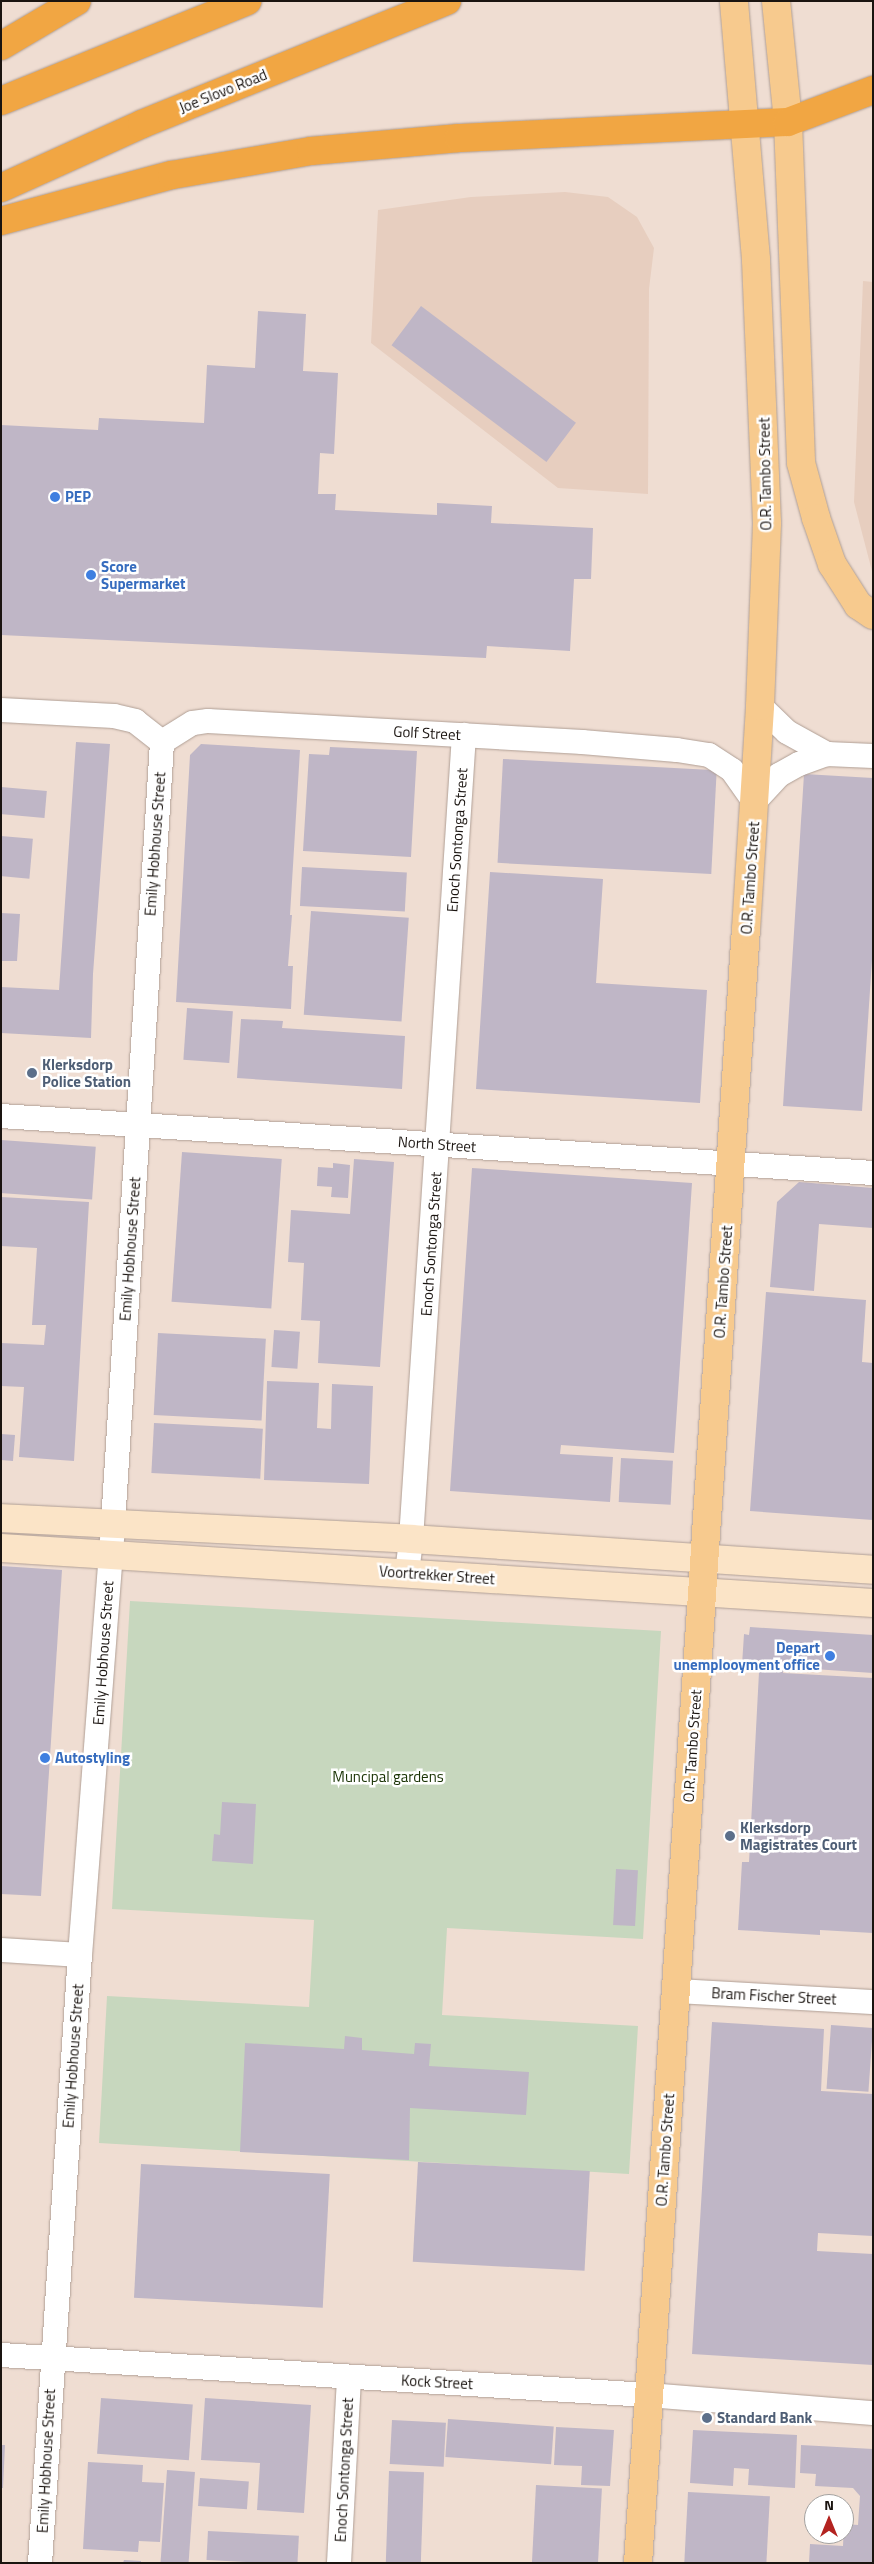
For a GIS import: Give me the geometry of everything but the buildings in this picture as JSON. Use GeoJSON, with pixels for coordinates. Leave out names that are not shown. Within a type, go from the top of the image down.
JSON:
{"type":"FeatureCollection","features":[{"type":"Feature","properties":{"kind":"highway"},"geometry":{"type":"LineString","coordinates":[[1,46],[77,1]]}},
{"type":"Feature","properties":{"kind":"highway"},"geometry":{"type":"LineString","coordinates":[[1,101],[246,1]]}},
{"type":"Feature","properties":{"kind":"highway","name":"Joe Slovo Road"},"geometry":{"type":"LineString","coordinates":[[1,188],[142,124],[447,1]]}},
{"type":"Feature","properties":{"kind":"highway"},"geometry":{"type":"LineString","coordinates":[[1,221],[172,175],[310,151],[460,138],[745,126],[788,122],[873,90]]}},
{"type":"Feature","properties":{"kind":"main road","name":"O.R. Tambo Street"},"geometry":{"type":"LineString","coordinates":[[638,2563],[754,802],[760,706],[767,523],[756,259],[734,1]]}},
{"type":"Feature","properties":{"kind":"main road"},"geometry":{"type":"LineString","coordinates":[[776,1],[788,122],[801,463],[816,518],[832,564],[858,605],[873,615]]}},
{"type":"Feature","properties":{"kind":"street"},"geometry":{"type":"LineString","coordinates":[[760,706],[788,732],[828,754]]}},
{"type":"Feature","properties":{"kind":"street"},"geometry":{"type":"LineString","coordinates":[[1,710],[114,716],[136,721],[162,742]]}},
{"type":"Feature","properties":{"kind":"street","name":"Golf Street"},"geometry":{"type":"LineString","coordinates":[[162,742],[193,723],[208,721],[582,742],[709,755],[732,770],[754,802]]}},
{"type":"Feature","properties":{"kind":"street","name":"Enoch Sontonga Street"},"geometry":{"type":"LineString","coordinates":[[406,1574],[411,1539],[464,734]]}},
{"type":"Feature","properties":{"kind":"street","name":"Emily Hobhouse Street"},"geometry":{"type":"LineString","coordinates":[[40,2563],[80,1955],[113,1524],[162,742]]}},
{"type":"Feature","properties":{"kind":"street"},"geometry":{"type":"LineString","coordinates":[[754,802],[779,775],[799,764],[828,754],[873,756]]}},
{"type":"Feature","properties":{"kind":"street","name":"North Street"},"geometry":{"type":"LineString","coordinates":[[1,1116],[873,1173]]}},
{"type":"Feature","properties":{"kind":"street"},"geometry":{"type":"LineString","coordinates":[[1,1518],[411,1539],[873,1570]]}},
{"type":"Feature","properties":{"kind":"street","name":"Voortrekker Street"},"geometry":{"type":"LineString","coordinates":[[1,1548],[111,1553],[406,1574],[702,1591],[873,1604]]}},
{"type":"Feature","properties":{"kind":"street"},"geometry":{"type":"LineString","coordinates":[[1,1950],[80,1955]]}},
{"type":"Feature","properties":{"kind":"street","name":"Bram Fischer Street"},"geometry":{"type":"LineString","coordinates":[[676,1991],[873,2002]]}},
{"type":"Feature","properties":{"kind":"street","name":"Kock Street"},"geometry":{"type":"LineString","coordinates":[[1,2356],[648,2395],[873,2413]]}},
{"type":"Feature","properties":{"kind":"street","name":"Enoch Sontonga Street"},"geometry":{"type":"LineString","coordinates":[[339,2563],[349,2377]]}},
{"type":"Feature","properties":{"kind":"shaded area"},"geometry":{"type":"Polygon","coordinates":[[[565,192],[608,197],[637,217],[654,248],[649,289],[648,494],[558,488],[371,343],[378,210],[471,197],[565,192]]]}},
{"type":"Feature","properties":{"kind":"shaded area"},"geometry":{"type":"Polygon","coordinates":[[[863,281],[873,282],[873,575],[854,502],[863,281]]]}},
{"type":"Feature","properties":{"kind":"green space","name":"Muncipal gardens"},"geometry":{"type":"Polygon","coordinates":[[[130,1601],[661,1631],[643,1939],[447,1928],[442,2015],[638,2026],[629,2174],[99,2143],[107,1996],[309,2007],[314,1920],[112,1909],[130,1601]]]}},
{"type":"Feature","properties":{"kind":"place","name":"PEP"},"geometry":{"type":"Point","coordinates":[55,497]}},
{"type":"Feature","properties":{"kind":"place","name":"Score Supermarket"},"geometry":{"type":"Point","coordinates":[91,575]}},
{"type":"Feature","properties":{"kind":"place","name":"Klerksdorp Police Station"},"geometry":{"type":"Point","coordinates":[32,1073]}},
{"type":"Feature","properties":{"kind":"place","name":"Depart unemplooyment office"},"geometry":{"type":"Point","coordinates":[830,1656]}},
{"type":"Feature","properties":{"kind":"place","name":"Autostyling"},"geometry":{"type":"Point","coordinates":[45,1758]}},
{"type":"Feature","properties":{"kind":"place","name":"Klerksdorp Magistrates Court"},"geometry":{"type":"Point","coordinates":[730,1836]}},
{"type":"Feature","properties":{"kind":"place","name":"Standard Bank"},"geometry":{"type":"Point","coordinates":[707,2418]}}]}
